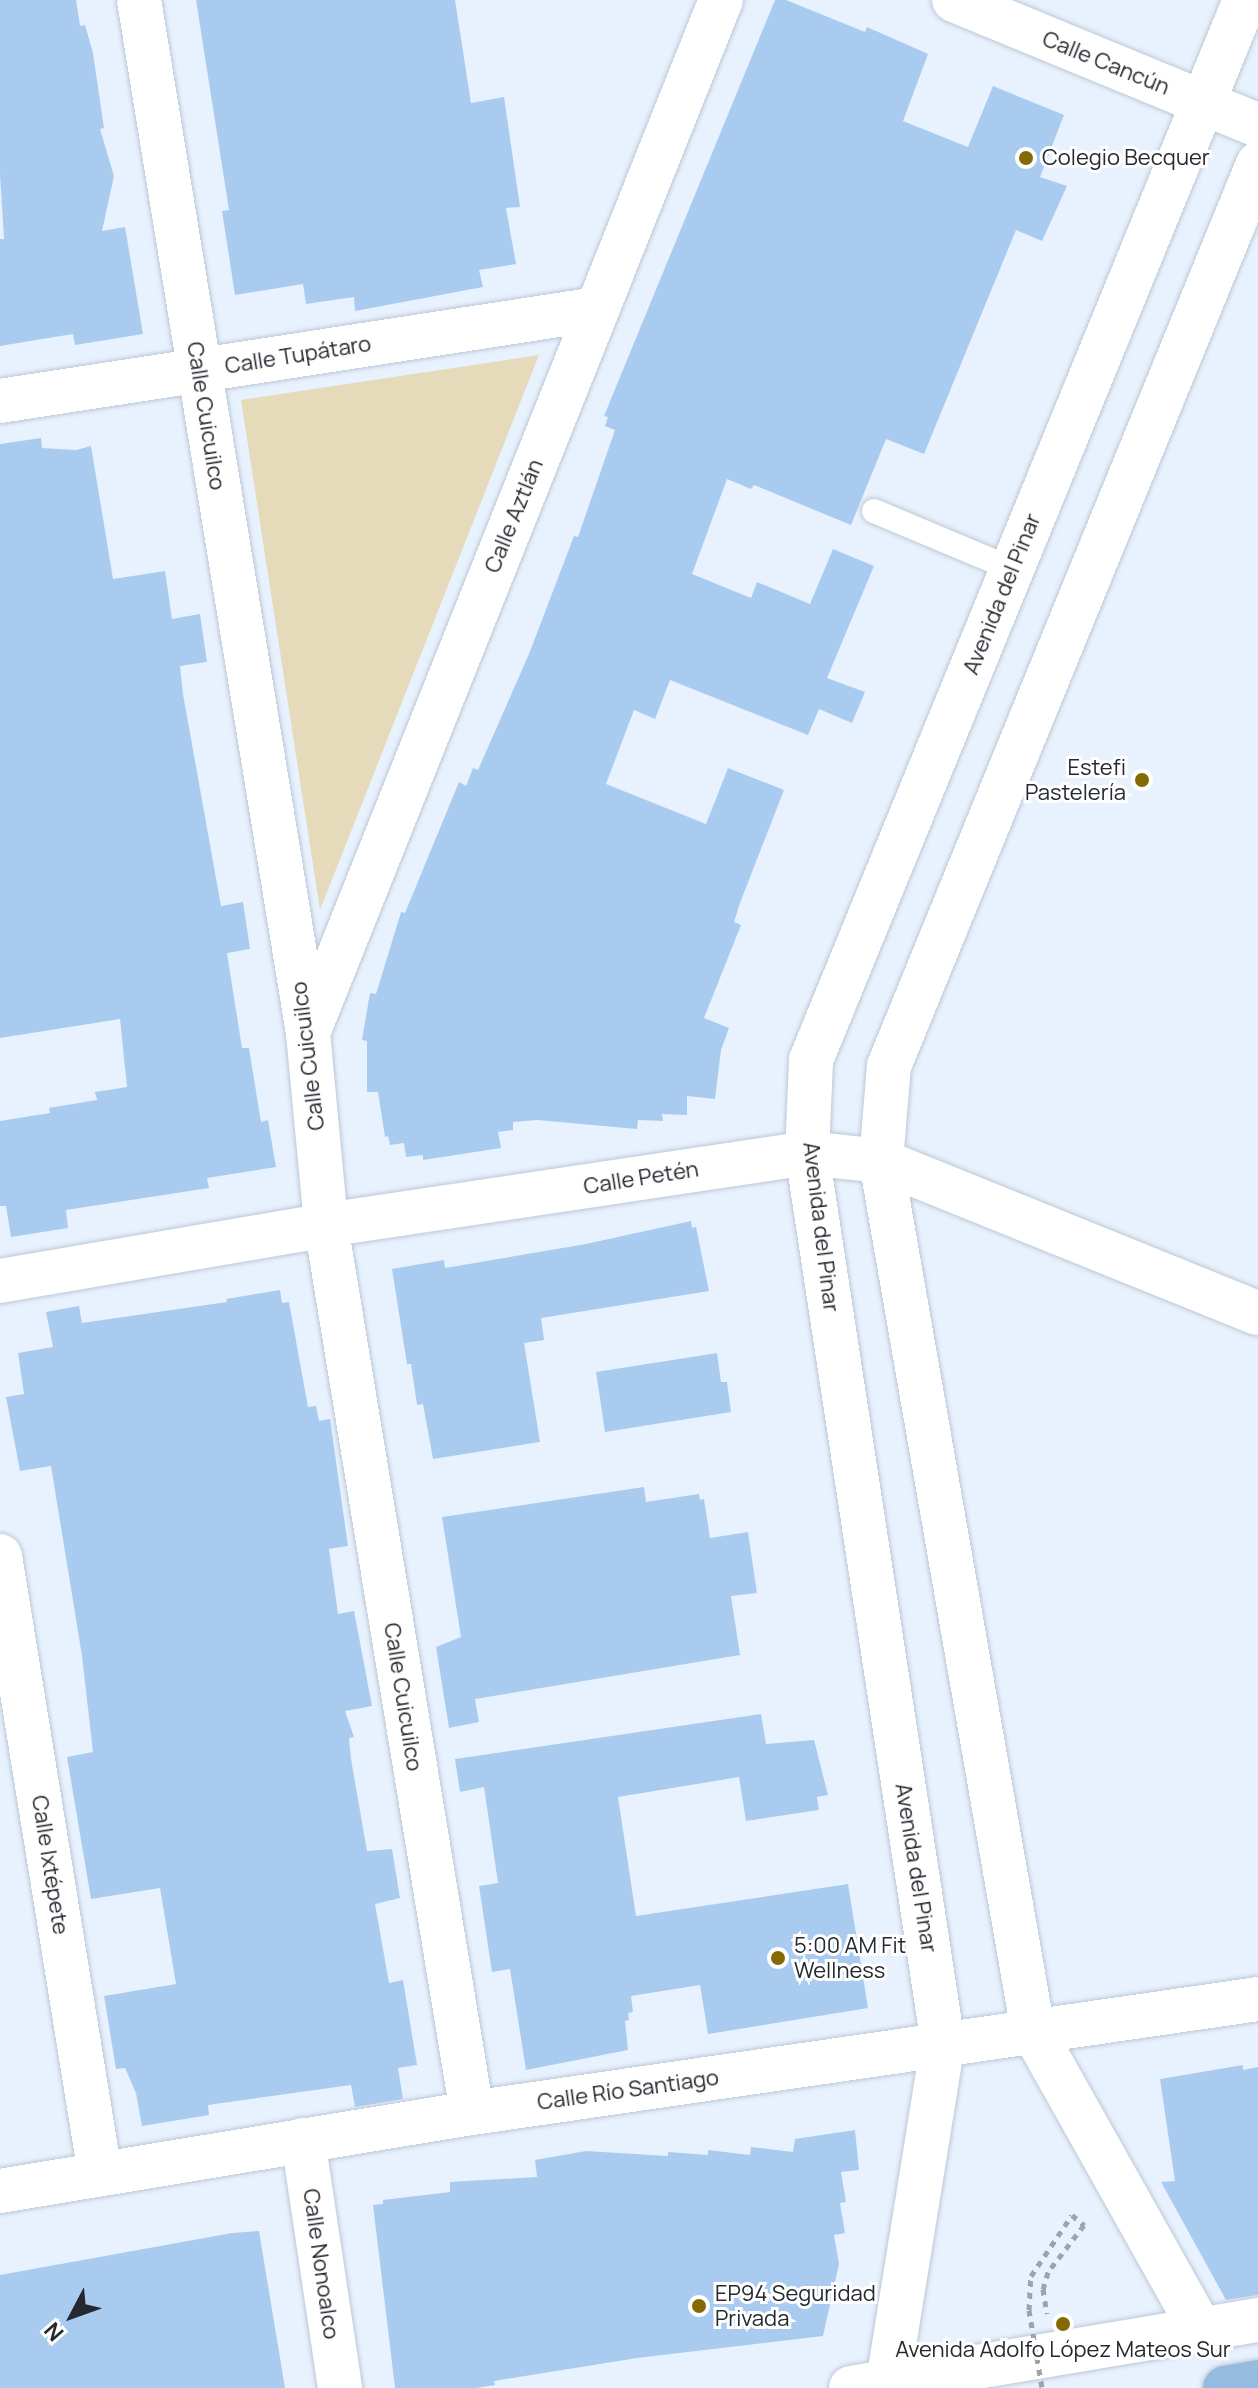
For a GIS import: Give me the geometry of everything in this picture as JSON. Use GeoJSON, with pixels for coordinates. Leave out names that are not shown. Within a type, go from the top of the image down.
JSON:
{"type":"FeatureCollection","features":[{"type":"Feature","properties":{"kind":"main road"},"geometry":{"type":"LineString","coordinates":[[1225,2388],[1258,2382]]}},
{"type":"Feature","properties":{"kind":"street","name":"Calle Cuicuilco"},"geometry":{"type":"LineString","coordinates":[[139,0],[308,1033],[326,1225],[472,2113]]}},
{"type":"Feature","properties":{"kind":"street","name":"Calle Aztlán"},"geometry":{"type":"LineString","coordinates":[[308,1033],[721,0]]}},
{"type":"Feature","properties":{"kind":"street","name":"Calle Cancún"},"geometry":{"type":"LineString","coordinates":[[954,0],[1258,125]]}},
{"type":"Feature","properties":{"kind":"street","name":"Avenida del Pinar"},"geometry":{"type":"LineString","coordinates":[[870,2385],[943,2044],[807,1153],[811,1060],[1245,0]]}},
{"type":"Feature","properties":{"kind":"street"},"geometry":{"type":"LineString","coordinates":[[1201,2330],[1033,2031],[881,1161],[889,1066],[1258,164]]}},
{"type":"Feature","properties":{"kind":"street","name":"Calle Tupátaro"},"geometry":{"type":"LineString","coordinates":[[0,401],[597,309]]}},
{"type":"Feature","properties":{"kind":"street","name":"Calle Petén"},"geometry":{"type":"LineString","coordinates":[[0,1281],[326,1225],[807,1153],[881,1161],[1258,1313]]}},
{"type":"Feature","properties":{"kind":"street","name":"Calle Ixtépete"},"geometry":{"type":"LineString","coordinates":[[0,1556],[100,2174]]}},
{"type":"Feature","properties":{"kind":"street","name":"Calle Río Santiago"},"geometry":{"type":"LineString","coordinates":[[0,2191],[472,2113],[1258,1999]]}},
{"type":"Feature","properties":{"kind":"street","name":"Calle Nonoalco"},"geometry":{"type":"LineString","coordinates":[[303,2140],[340,2388]]}},
{"type":"Feature","properties":{"kind":"street"},"geometry":{"type":"LineString","coordinates":[[870,2385],[1049,2371],[1201,2330],[1258,2320]]}},
{"type":"Feature","properties":{"kind":"lane"},"geometry":{"type":"LineString","coordinates":[[874,511],[1012,569]]}},
{"type":"Feature","properties":{"kind":"path"},"geometry":{"type":"LineString","coordinates":[[1072,2215],[1084,2225],[1057,2257],[1043,2289],[1049,2371],[1029,2310],[1031,2276],[1072,2215]]}},
{"type":"Feature","properties":{"kind":"shaded area"},"geometry":{"type":"Polygon","coordinates":[[[539,355],[320,910],[241,400],[539,355]]]}},
{"type":"Feature","properties":{"kind":"building"},"geometry":{"type":"Polygon","coordinates":[[[0,0],[76,0],[80,26],[85,25],[93,53],[104,128],[100,129],[114,176],[102,231],[125,227],[143,334],[75,345],[73,334],[0,346],[0,239],[4,239],[0,175],[0,0]]]}},
{"type":"Feature","properties":{"kind":"building"},"geometry":{"type":"Polygon","coordinates":[[[196,0],[455,0],[471,103],[504,97],[520,207],[506,208],[516,264],[479,270],[483,287],[355,311],[354,297],[306,304],[303,284],[235,295],[222,211],[229,210],[196,0]]]}},
{"type":"Feature","properties":{"kind":"building"},"geometry":{"type":"Polygon","coordinates":[[[775,0],[786,0],[865,32],[867,27],[928,54],[903,121],[968,147],[993,86],[1064,115],[1040,177],[1067,186],[1042,241],[1016,230],[924,454],[886,439],[851,525],[754,485],[751,489],[727,479],[692,574],[751,598],[757,582],[810,604],[833,549],[874,566],[827,678],[865,692],[852,723],[819,709],[808,735],[670,680],[655,719],[634,710],[606,784],[706,824],[728,768],[784,790],[740,903],[734,922],[741,925],[704,1018],[729,1028],[721,1050],[715,1099],[687,1096],[687,1115],[662,1114],[663,1121],[638,1120],[637,1129],[537,1120],[513,1122],[513,1130],[498,1132],[501,1148],[423,1160],[423,1155],[406,1157],[404,1143],[390,1145],[388,1136],[385,1137],[378,1092],[367,1092],[367,1041],[362,1040],[370,993],[376,994],[401,912],[405,913],[459,782],[466,786],[473,768],[478,770],[529,654],[574,536],[578,537],[615,430],[605,426],[608,417],[604,416],[775,0]]]}},
{"type":"Feature","properties":{"kind":"building"},"geometry":{"type":"Polygon","coordinates":[[[41,438],[42,448],[76,450],[91,446],[113,579],[165,571],[172,619],[200,614],[207,662],[180,666],[183,694],[221,906],[243,902],[250,949],[227,953],[242,1048],[249,1048],[261,1122],[268,1120],[276,1167],[207,1178],[209,1188],[66,1210],[68,1228],[11,1237],[6,1206],[0,1206],[0,1121],[50,1113],[49,1108],[97,1100],[95,1092],[127,1087],[120,1019],[0,1038],[0,444],[41,438]]]}},
{"type":"Feature","properties":{"kind":"building"},"geometry":{"type":"Polygon","coordinates":[[[691,1221],[692,1228],[696,1227],[709,1291],[541,1318],[544,1340],[524,1343],[540,1442],[433,1459],[423,1404],[417,1405],[411,1364],[407,1364],[392,1269],[444,1260],[445,1268],[586,1244],[691,1221]]]}},
{"type":"Feature","properties":{"kind":"building"},"geometry":{"type":"Polygon","coordinates":[[[280,1290],[282,1303],[289,1302],[308,1407],[316,1406],[319,1421],[330,1419],[348,1546],[329,1549],[338,1614],[354,1611],[372,1706],[345,1711],[354,1737],[349,1738],[351,1759],[367,1851],[392,1849],[400,1898],[375,1904],[389,1983],[403,1980],[417,2065],[398,2068],[403,2099],[355,2107],[351,2085],[208,2105],[209,2115],[142,2126],[136,2093],[125,2068],[116,2069],[104,1996],[176,1984],[160,1888],[91,1899],[67,1757],[93,1752],[82,1656],[51,1466],[20,1471],[6,1397],[24,1394],[18,1353],[53,1347],[46,1312],[79,1306],[82,1323],[227,1302],[226,1299],[280,1290]]]}},
{"type":"Feature","properties":{"kind":"building"},"geometry":{"type":"Polygon","coordinates":[[[717,1353],[721,1382],[727,1382],[731,1412],[605,1432],[596,1372],[717,1353]]]}},
{"type":"Feature","properties":{"kind":"building"},"geometry":{"type":"Polygon","coordinates":[[[644,1487],[646,1502],[699,1494],[700,1500],[704,1499],[710,1538],[748,1532],[757,1593],[731,1596],[740,1655],[475,1699],[479,1722],[449,1728],[436,1647],[461,1637],[442,1517],[644,1487]]]}},
{"type":"Feature","properties":{"kind":"building"},"geometry":{"type":"Polygon","coordinates":[[[761,1714],[766,1744],[814,1740],[828,1795],[817,1797],[819,1810],[746,1821],[739,1777],[618,1797],[636,1916],[848,1884],[868,2008],[708,2034],[700,1985],[631,1996],[633,2012],[628,2013],[629,2020],[625,2021],[628,2050],[526,2070],[510,1969],[492,1972],[479,1886],[498,1883],[484,1787],[460,1792],[455,1759],[761,1714]]]}},
{"type":"Feature","properties":{"kind":"building"},"geometry":{"type":"Polygon","coordinates":[[[1243,2065],[1243,2070],[1258,2067],[1258,2295],[1226,2300],[1161,2182],[1175,2181],[1160,2079],[1243,2065]]]}},
{"type":"Feature","properties":{"kind":"building"},"geometry":{"type":"Polygon","coordinates":[[[855,2130],[859,2170],[841,2172],[846,2202],[840,2203],[845,2233],[834,2235],[839,2264],[823,2336],[637,2358],[494,2381],[495,2385],[476,2388],[395,2388],[373,2205],[383,2204],[383,2200],[450,2192],[450,2182],[537,2177],[535,2160],[586,2151],[668,2156],[668,2152],[708,2155],[708,2150],[750,2155],[751,2147],[793,2152],[795,2139],[855,2130]]]}},
{"type":"Feature","properties":{"kind":"building"},"geometry":{"type":"Polygon","coordinates":[[[259,2231],[285,2388],[0,2388],[0,2275],[232,2233],[259,2231]]]}},
{"type":"Feature","properties":{"kind":"place","name":"Colegio Becquer"},"geometry":{"type":"Point","coordinates":[1026,158]}},
{"type":"Feature","properties":{"kind":"place","name":"Estefi Pastelería"},"geometry":{"type":"Point","coordinates":[1142,780]}},
{"type":"Feature","properties":{"kind":"place","name":"5:00 AM Fit Wellness"},"geometry":{"type":"Point","coordinates":[778,1958]}},
{"type":"Feature","properties":{"kind":"place","name":"EP94 Seguridad Privada"},"geometry":{"type":"Point","coordinates":[699,2306]}},
{"type":"Feature","properties":{"kind":"place","name":"Avenida Adolfo López Mateos Sur"},"geometry":{"type":"Point","coordinates":[1063,2324]}}]}
